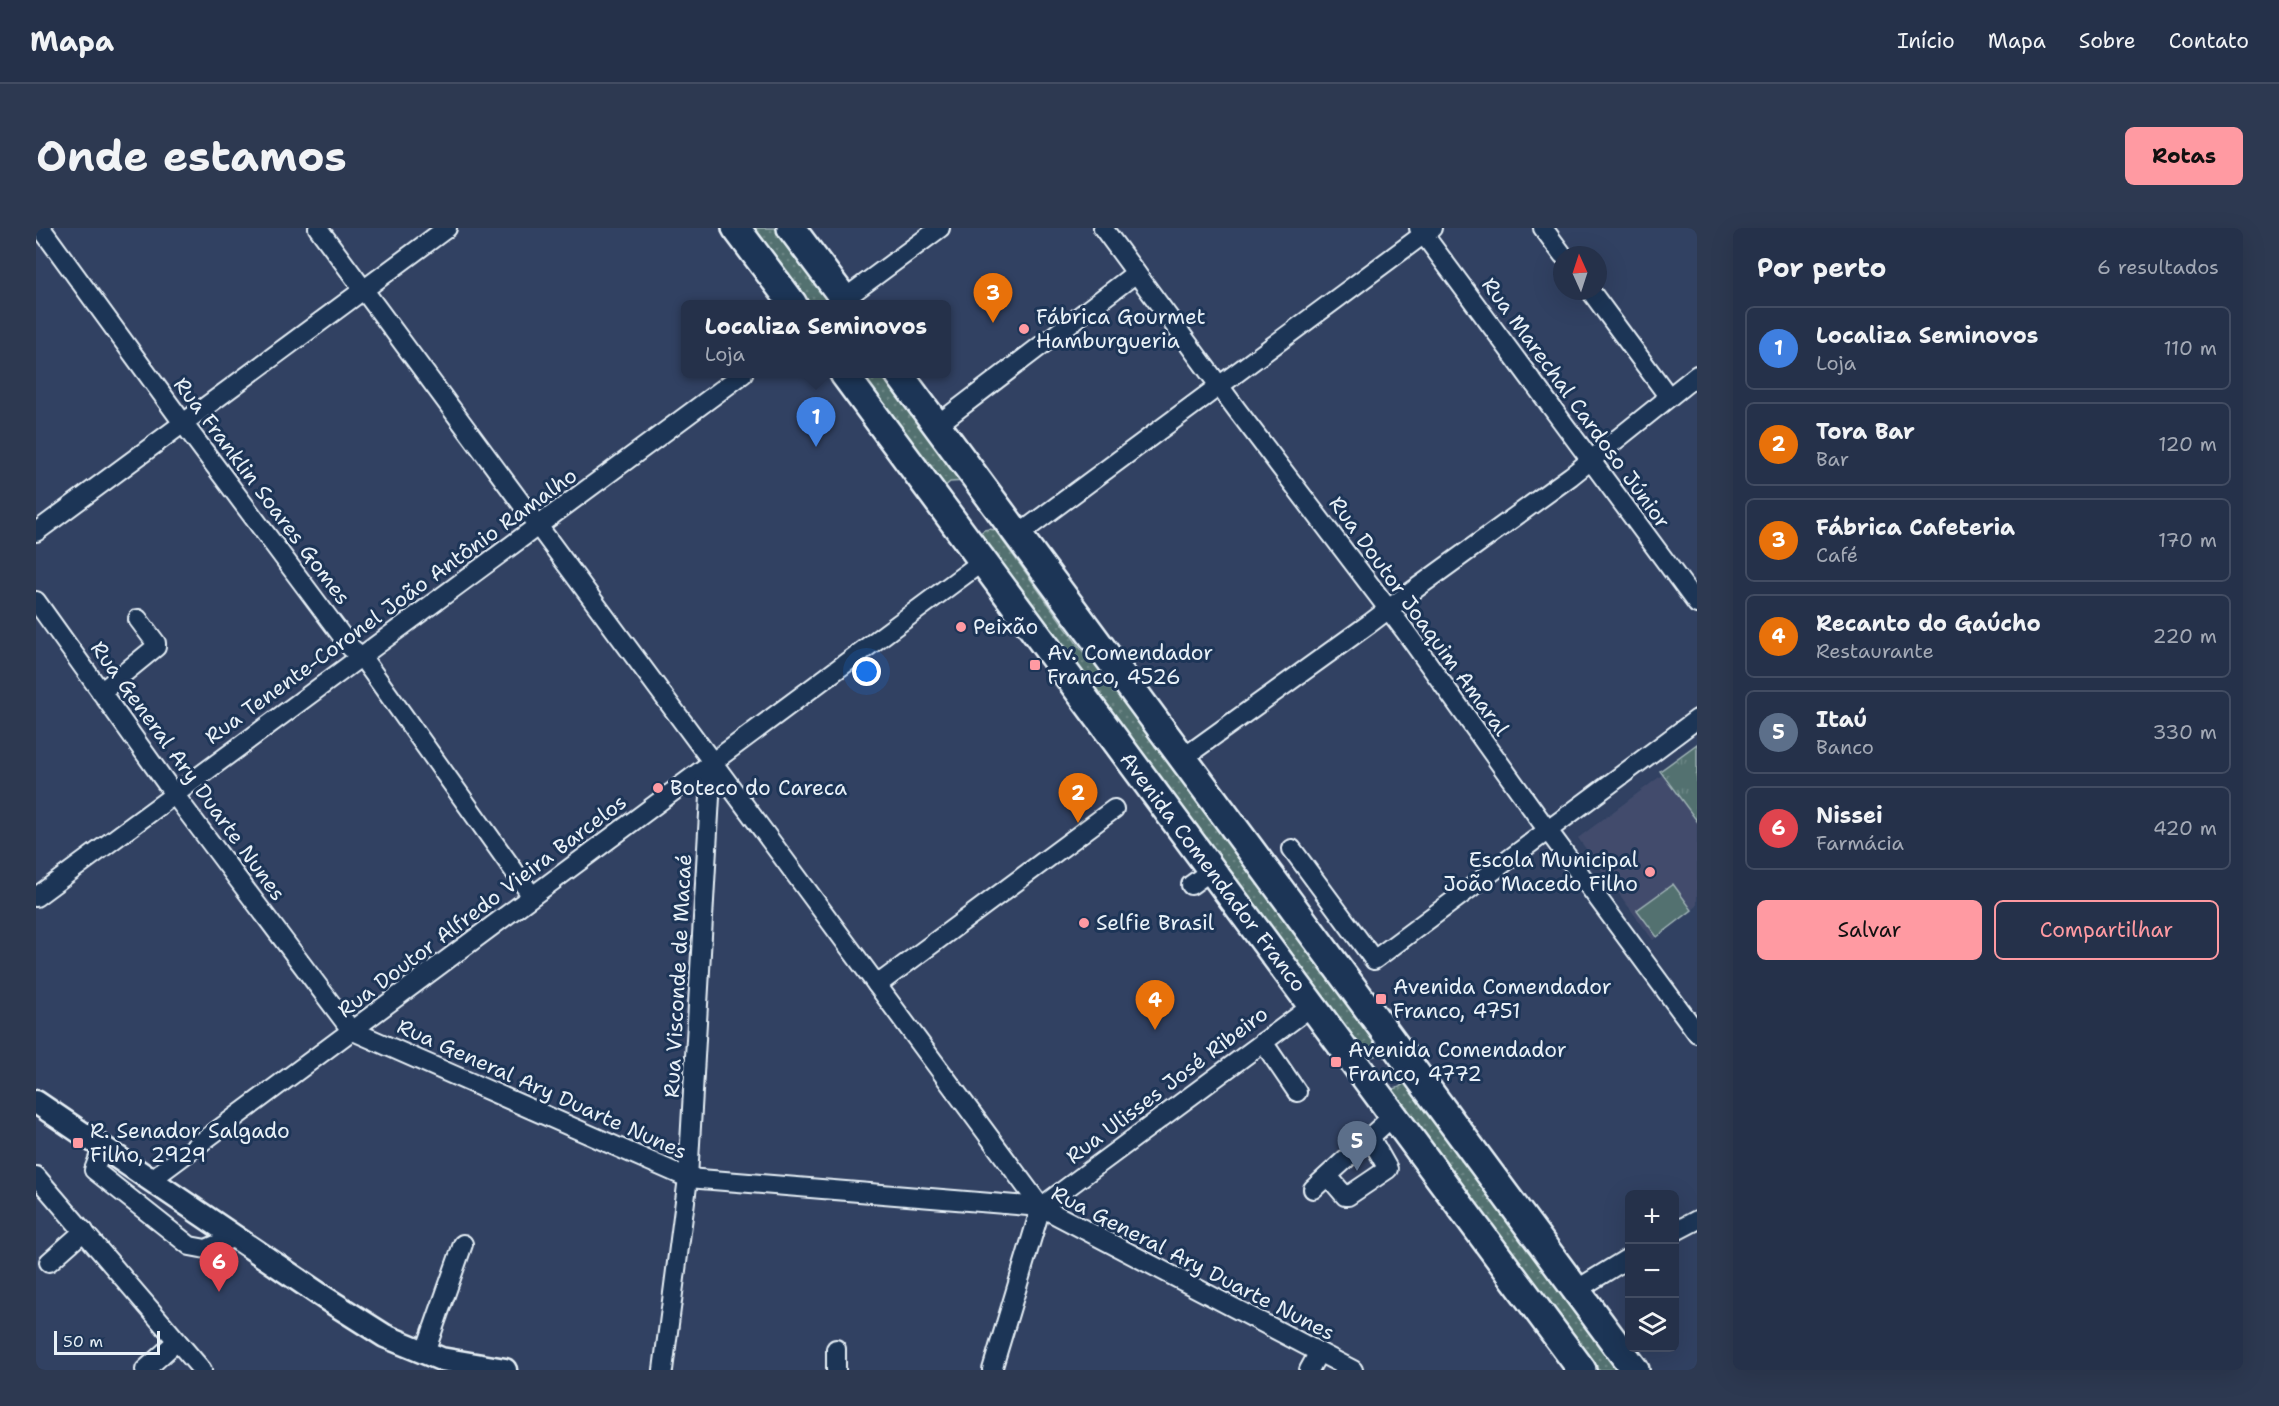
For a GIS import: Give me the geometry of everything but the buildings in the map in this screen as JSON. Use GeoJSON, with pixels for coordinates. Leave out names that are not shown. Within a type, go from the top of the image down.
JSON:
{"type":"FeatureCollection","features":[{"type":"Feature","properties":{"kind":"highway"},"geometry":{"type":"LineString","coordinates":[[736,228],[789,300]]}},
{"type":"Feature","properties":{"kind":"highway"},"geometry":{"type":"LineString","coordinates":[[791,228],[845,300]]}},
{"type":"Feature","properties":{"kind":"highway","name":"Avenida Comendador Franco"},"geometry":{"type":"LineString","coordinates":[[847,378],[983,561],[1201,878],[1312,1006],[1582,1370]]}},
{"type":"Feature","properties":{"kind":"highway","name":"Avenida Comendador Franco"},"geometry":{"type":"LineString","coordinates":[[902,378],[1635,1370]]}},
{"type":"Feature","properties":{"kind":"highway"},"geometry":{"type":"LineString","coordinates":[[954,522],[952,504],[959,496],[969,491],[990,496]]}},
{"type":"Feature","properties":{"kind":"highway"},"geometry":{"type":"LineString","coordinates":[[1352,1059],[1373,1065],[1382,1061],[1394,1044]]}},
{"type":"Feature","properties":{"kind":"main road"},"geometry":{"type":"LineString","coordinates":[[36,1102],[325,1298],[385,1336],[424,1352],[445,1365],[505,1370]]}},
{"type":"Feature","properties":{"kind":"street","name":"Rua Franklin Soares Gomes"},"geometry":{"type":"LineString","coordinates":[[41,228],[351,648],[361,656],[532,896]]}},
{"type":"Feature","properties":{"kind":"street"},"geometry":{"type":"LineString","coordinates":[[318,228],[1041,1207],[992,1370]]}},
{"type":"Feature","properties":{"kind":"street"},"geometry":{"type":"LineString","coordinates":[[36,532],[447,228]]}},
{"type":"Feature","properties":{"kind":"street"},"geometry":{"type":"LineString","coordinates":[[849,300],[940,228]]}},
{"type":"Feature","properties":{"kind":"street","name":"Rua Doutor Joaquim Amaral"},"geometry":{"type":"LineString","coordinates":[[1103,228],[1219,386],[1389,609],[1697,1033]]}},
{"type":"Feature","properties":{"kind":"street"},"geometry":{"type":"LineString","coordinates":[[1543,228],[1556,246]]}},
{"type":"Feature","properties":{"kind":"street"},"geometry":{"type":"LineString","coordinates":[[1018,535],[1425,230]]}},
{"type":"Feature","properties":{"kind":"street","name":"Rua Marechal Cardoso Júnior"},"geometry":{"type":"LineString","coordinates":[[1425,230],[1697,604]]}},
{"type":"Feature","properties":{"kind":"street"},"geometry":{"type":"LineString","coordinates":[[937,425],[1136,273]]}},
{"type":"Feature","properties":{"kind":"street"},"geometry":{"type":"LineString","coordinates":[[1597,300],[1668,396]]}},
{"type":"Feature","properties":{"kind":"street"},"geometry":{"type":"LineString","coordinates":[[1183,758],[1591,460],[1697,375]]}},
{"type":"Feature","properties":{"kind":"street","name":"Rua Tenente-Coronel João Antônio Ramalho"},"geometry":{"type":"LineString","coordinates":[[36,897],[738,378]]}},
{"type":"Feature","properties":{"kind":"street","name":"Rua Doutor Alfredo Vieira Barcelos"},"geometry":{"type":"LineString","coordinates":[[152,1179],[983,561]]}},
{"type":"Feature","properties":{"kind":"street","name":"Rua General Ary Duarte Nunes"},"geometry":{"type":"LineString","coordinates":[[36,601],[174,794],[351,1030],[688,1178],[1041,1207],[1353,1370]]}},
{"type":"Feature","properties":{"kind":"street"},"geometry":{"type":"LineString","coordinates":[[101,692],[156,647],[156,643],[138,619]]}},
{"type":"Feature","properties":{"kind":"street"},"geometry":{"type":"LineString","coordinates":[[1292,849],[1374,960],[1697,719]]}},
{"type":"Feature","properties":{"kind":"street","name":"Rua Visconde de Macaé"},"geometry":{"type":"LineString","coordinates":[[663,1370],[688,1178],[712,762]]}},
{"type":"Feature","properties":{"kind":"street"},"geometry":{"type":"LineString","coordinates":[[877,985],[1114,809]]}},
{"type":"Feature","properties":{"kind":"street","name":"Rua Ulisses José Ribeiro"},"geometry":{"type":"LineString","coordinates":[[1041,1207],[1312,1006]]}},
{"type":"Feature","properties":{"kind":"street"},"geometry":{"type":"LineString","coordinates":[[1263,1042],[1297,1092]]}},
{"type":"Feature","properties":{"kind":"street"},"geometry":{"type":"LineString","coordinates":[[1313,1189],[1394,1116]]}},
{"type":"Feature","properties":{"kind":"street"},"geometry":{"type":"LineString","coordinates":[[1328,1176],[1345,1196],[1348,1196],[1388,1169],[1370,1137]]}},
{"type":"Feature","properties":{"kind":"street"},"geometry":{"type":"LineString","coordinates":[[103,1146],[94,1170],[190,1246],[206,1249],[235,1237]]}},
{"type":"Feature","properties":{"kind":"street"},"geometry":{"type":"LineString","coordinates":[[36,1176],[202,1370]]}},
{"type":"Feature","properties":{"kind":"street"},"geometry":{"type":"LineString","coordinates":[[153,1218],[171,1192]]}},
{"type":"Feature","properties":{"kind":"street"},"geometry":{"type":"LineString","coordinates":[[1679,1229],[1697,1220]]}},
{"type":"Feature","properties":{"kind":"street"},"geometry":{"type":"LineString","coordinates":[[49,1262],[84,1232]]}},
{"type":"Feature","properties":{"kind":"street"},"geometry":{"type":"LineString","coordinates":[[424,1352],[463,1244]]}},
{"type":"Feature","properties":{"kind":"street"},"geometry":{"type":"LineString","coordinates":[[1576,1290],[1625,1259]]}},
{"type":"Feature","properties":{"kind":"street"},"geometry":{"type":"LineString","coordinates":[[145,1370],[177,1341]]}},
{"type":"Feature","properties":{"kind":"street"},"geometry":{"type":"LineString","coordinates":[[836,1349],[836,1370]]}},
{"type":"Feature","properties":{"kind":"street"},"geometry":{"type":"LineString","coordinates":[[1309,1370],[1319,1352]]}},
{"type":"Feature","properties":{"kind":"shaded area","name":"Escola Municipal João Macedo Filho"},"geometry":{"type":"Polygon","coordinates":[[[1662,775],[1697,821],[1697,906],[1653,940],[1578,838],[1662,775]]]}},
{"type":"Feature","properties":{"kind":"green space"},"geometry":{"type":"Polygon","coordinates":[[[749,228],[778,228],[831,300],[803,300],[749,228]]]}},
{"type":"Feature","properties":{"kind":"green space"},"geometry":{"type":"Polygon","coordinates":[[[860,378],[888,378],[965,481],[950,482],[942,489],[860,378]]]}},
{"type":"Feature","properties":{"kind":"green space"},"geometry":{"type":"Polygon","coordinates":[[[989,529],[995,530],[1081,649],[1136,712],[1384,1047],[1378,1054],[1366,1057],[976,537],[989,529]]]}},
{"type":"Feature","properties":{"kind":"green space"},"geometry":{"type":"Polygon","coordinates":[[[1697,744],[1697,821],[1660,771],[1697,744]]]}},
{"type":"Feature","properties":{"kind":"green space"},"geometry":{"type":"Polygon","coordinates":[[[1673,884],[1692,910],[1657,937],[1637,910],[1673,884]]]}},
{"type":"Feature","properties":{"kind":"green space"},"geometry":{"type":"Polygon","coordinates":[[[1408,1078],[1623,1370],[1591,1370],[1388,1089],[1400,1087],[1408,1078]]]}},
{"type":"Feature","properties":{"kind":"place","name":"Fábrica Cafeteria"},"geometry":{"type":"Point","coordinates":[993,323]}},
{"type":"Feature","properties":{"kind":"place","name":"Fábrica Gourmet Hamburgueria"},"geometry":{"type":"Point","coordinates":[1024,329]}},
{"type":"Feature","properties":{"kind":"place","name":"Localiza Seminovos"},"geometry":{"type":"Point","coordinates":[816,447]}},
{"type":"Feature","properties":{"kind":"place","name":"Peixão"},"geometry":{"type":"Point","coordinates":[961,627]}},
{"type":"Feature","properties":{"kind":"place","name":"Av. Comendador Franco, 4526"},"geometry":{"type":"Point","coordinates":[1035,665]}},
{"type":"Feature","properties":{"kind":"place","name":"Boteco do Careca"},"geometry":{"type":"Point","coordinates":[658,788]}},
{"type":"Feature","properties":{"kind":"place","name":"Tora Bar"},"geometry":{"type":"Point","coordinates":[1078,823]}},
{"type":"Feature","properties":{"kind":"place","name":"Escola Municipal João Macedo Filho"},"geometry":{"type":"Point","coordinates":[1650,872]}},
{"type":"Feature","properties":{"kind":"place","name":"Selfie Brasil"},"geometry":{"type":"Point","coordinates":[1084,923]}},
{"type":"Feature","properties":{"kind":"place","name":"Avenida Comendador Franco, 4751"},"geometry":{"type":"Point","coordinates":[1381,999]}},
{"type":"Feature","properties":{"kind":"place","name":"Recanto do Gaúcho"},"geometry":{"type":"Point","coordinates":[1155,1030]}},
{"type":"Feature","properties":{"kind":"place","name":"Avenida Comendador Franco, 4772"},"geometry":{"type":"Point","coordinates":[1336,1062]}},
{"type":"Feature","properties":{"kind":"place","name":"R. Senador Salgado Filho, 2929"},"geometry":{"type":"Point","coordinates":[78,1143]}},
{"type":"Feature","properties":{"kind":"place","name":"Itaú"},"geometry":{"type":"Point","coordinates":[1357,1171]}},
{"type":"Feature","properties":{"kind":"place","name":"Nissei"},"geometry":{"type":"Point","coordinates":[219,1292]}}]}
